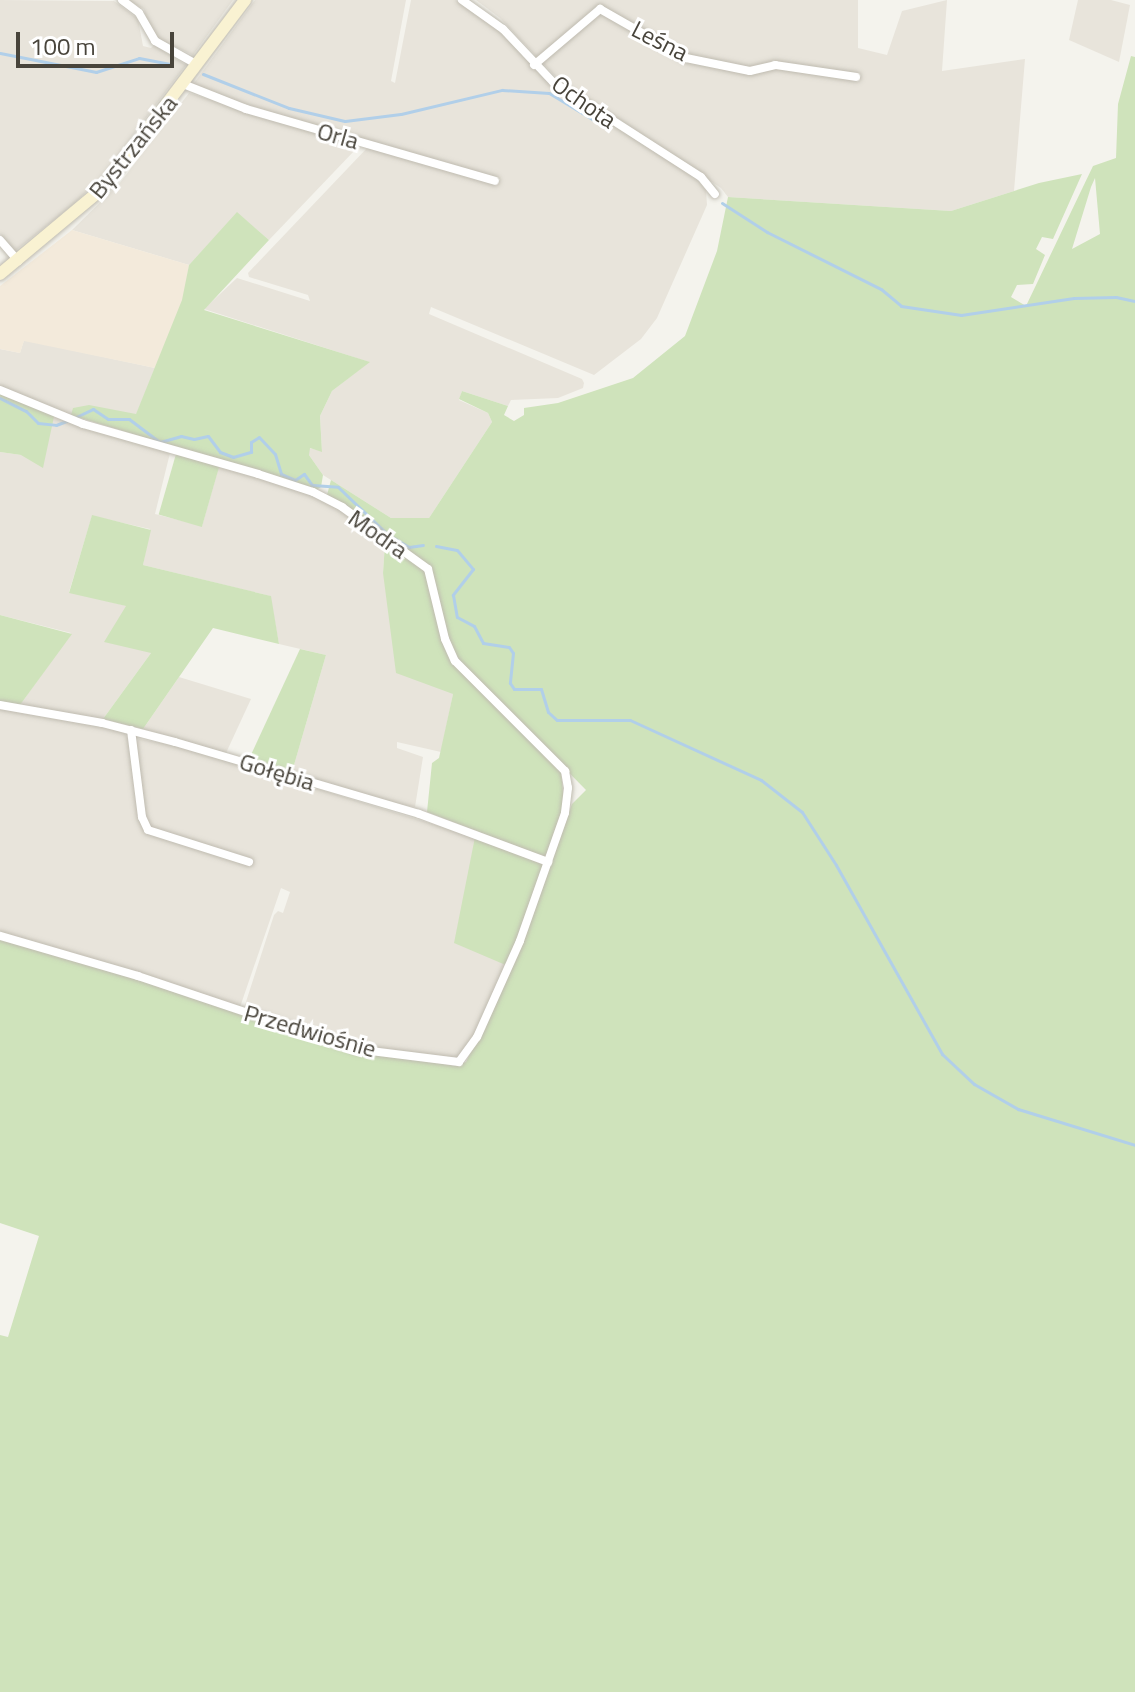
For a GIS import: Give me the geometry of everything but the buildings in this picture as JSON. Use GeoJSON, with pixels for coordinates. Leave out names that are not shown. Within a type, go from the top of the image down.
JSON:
{"type":"FeatureCollection","features":[{"type":"Feature","properties":{"kind":"main road","name":"Bystrzańska"},"geometry":{"type":"LineString","coordinates":[[0,274],[103,188],[245,0]]}},
{"type":"Feature","properties":{"kind":"street"},"geometry":{"type":"LineString","coordinates":[[122,0],[139,13],[155,41],[198,65]]}},
{"type":"Feature","properties":{"kind":"street","name":"Ochota"},"geometry":{"type":"LineString","coordinates":[[462,0],[503,29],[534,65],[618,126],[701,177],[715,194]]}},
{"type":"Feature","properties":{"kind":"street","name":"Leśna"},"geometry":{"type":"LineString","coordinates":[[534,65],[600,9],[686,58],[750,71],[775,65],[856,77]]}},
{"type":"Feature","properties":{"kind":"street","name":"Orla"},"geometry":{"type":"LineString","coordinates":[[183,84],[260,113],[495,181]]}},
{"type":"Feature","properties":{"kind":"street"},"geometry":{"type":"LineString","coordinates":[[0,240],[18,261]]}},
{"type":"Feature","properties":{"kind":"street","name":"Modra"},"geometry":{"type":"LineString","coordinates":[[0,390],[62,413],[77,422],[313,492],[342,507],[424,566],[433,581],[445,639],[455,661],[565,771],[567,805],[548,862]]}},
{"type":"Feature","properties":{"kind":"street","name":"Gołębia"},"geometry":{"type":"LineString","coordinates":[[0,705],[131,730],[419,814],[548,862]]}},
{"type":"Feature","properties":{"kind":"street"},"geometry":{"type":"LineString","coordinates":[[131,730],[142,817],[148,830],[249,862]]}},
{"type":"Feature","properties":{"kind":"street","name":"Przedwiośnie"},"geometry":{"type":"LineString","coordinates":[[0,936],[138,976],[355,1049],[454,1063],[469,1051],[497,998],[548,862]]}},
{"type":"Feature","properties":{"kind":"shaded area"},"geometry":{"type":"Polygon","coordinates":[[[0,0],[114,1],[138,19],[143,46],[151,48],[154,45],[186,65],[100,178],[75,203],[15,251],[0,234],[0,0]]]}},
{"type":"Feature","properties":{"kind":"shaded area"},"geometry":{"type":"Polygon","coordinates":[[[127,0],[233,0],[193,55],[159,39],[148,27],[144,9],[127,0]]]}},
{"type":"Feature","properties":{"kind":"shaded area"},"geometry":{"type":"Polygon","coordinates":[[[255,0],[406,0],[391,81],[395,83],[411,0],[456,0],[502,32],[534,68],[575,101],[696,178],[706,190],[707,205],[657,318],[641,339],[594,375],[431,307],[429,314],[582,379],[584,383],[583,388],[558,398],[511,400],[508,406],[462,391],[459,400],[488,413],[492,422],[429,518],[391,518],[323,475],[309,455],[309,448],[322,451],[320,416],[332,391],[369,362],[204,309],[237,278],[310,301],[308,295],[249,277],[248,273],[368,147],[444,166],[497,185],[500,179],[340,135],[192,86],[255,0]]]}},
{"type":"Feature","properties":{"kind":"shaded area"},"geometry":{"type":"Polygon","coordinates":[[[476,0],[858,0],[858,48],[887,55],[902,11],[947,0],[942,71],[1025,59],[1014,191],[951,211],[728,197],[721,188],[554,75],[500,18],[476,0]]]}},
{"type":"Feature","properties":{"kind":"shaded area"},"geometry":{"type":"Polygon","coordinates":[[[1078,0],[1111,0],[1130,5],[1119,62],[1069,40],[1078,0]]]}},
{"type":"Feature","properties":{"kind":"shaded area"},"geometry":{"type":"Polygon","coordinates":[[[189,93],[354,144],[355,150],[269,240],[237,213],[189,265],[72,230],[119,184],[189,93]]]}},
{"type":"Feature","properties":{"kind":"shaded area"},"geometry":{"type":"Polygon","coordinates":[[[72,230],[189,265],[183,300],[155,368],[24,341],[20,353],[0,349],[0,286],[72,230]]]}},
{"type":"Feature","properties":{"kind":"shaded area"},"geometry":{"type":"Polygon","coordinates":[[[24,340],[155,368],[136,415],[71,415],[0,387],[0,349],[20,353],[24,340]]]}},
{"type":"Feature","properties":{"kind":"shaded area"},"geometry":{"type":"Polygon","coordinates":[[[55,412],[170,453],[155,514],[202,526],[219,466],[313,494],[341,509],[385,543],[383,573],[453,694],[441,752],[397,742],[397,748],[423,757],[415,807],[384,802],[292,772],[326,655],[279,644],[270,596],[143,565],[150,529],[92,516],[69,592],[127,606],[151,653],[103,719],[20,705],[71,633],[0,615],[0,452],[21,455],[55,412]]]}},
{"type":"Feature","properties":{"kind":"shaded area"},"geometry":{"type":"Polygon","coordinates":[[[179,677],[251,699],[226,753],[143,729],[179,677]]]}},
{"type":"Feature","properties":{"kind":"shaded area"},"geometry":{"type":"Polygon","coordinates":[[[0,709],[123,731],[128,739],[142,827],[252,864],[252,860],[153,830],[146,823],[136,743],[139,739],[174,745],[475,837],[508,966],[476,1036],[457,1058],[355,1047],[243,1011],[274,915],[278,911],[283,913],[290,892],[281,888],[239,1010],[0,934],[0,709]]]}},
{"type":"Feature","properties":{"kind":"green space"},"geometry":{"type":"Polygon","coordinates":[[[1131,56],[1135,57],[1135,1692],[0,1692],[0,1335],[8,1337],[39,1236],[0,1223],[0,938],[174,990],[311,1038],[455,1066],[466,1062],[512,967],[572,804],[586,790],[457,659],[447,638],[432,569],[327,495],[331,480],[391,518],[429,518],[492,422],[488,413],[459,399],[462,391],[508,406],[504,415],[514,421],[524,415],[524,408],[558,403],[633,378],[685,336],[717,251],[728,197],[951,211],[1039,183],[1082,174],[1053,239],[1042,237],[1036,249],[1045,255],[1033,284],[1017,285],[1011,297],[1026,306],[1093,166],[1116,158],[1118,104],[1131,56]],[[1095,178],[1072,249],[1100,234],[1095,178]]]}},
{"type":"Feature","properties":{"kind":"green space"},"geometry":{"type":"Polygon","coordinates":[[[237,212],[269,240],[204,310],[370,362],[332,391],[320,416],[322,452],[310,448],[309,455],[323,475],[321,487],[316,490],[71,415],[73,408],[89,405],[136,414],[182,300],[189,265],[237,212]]]}},
{"type":"Feature","properties":{"kind":"green space"},"geometry":{"type":"Polygon","coordinates":[[[0,392],[55,412],[43,468],[21,455],[0,452],[0,392]]]}},
{"type":"Feature","properties":{"kind":"green space"},"geometry":{"type":"Polygon","coordinates":[[[176,454],[219,466],[202,527],[159,515],[176,454]]]}},
{"type":"Feature","properties":{"kind":"green space"},"geometry":{"type":"Polygon","coordinates":[[[92,515],[151,530],[143,565],[271,596],[279,644],[213,628],[143,729],[103,719],[151,653],[104,642],[126,606],[69,593],[92,515]]]}},
{"type":"Feature","properties":{"kind":"green space"},"geometry":{"type":"Polygon","coordinates":[[[385,543],[426,571],[446,650],[561,771],[564,803],[547,858],[427,812],[432,763],[439,758],[453,694],[396,673],[383,573],[385,543]]]}},
{"type":"Feature","properties":{"kind":"green space"},"geometry":{"type":"Polygon","coordinates":[[[0,615],[72,634],[20,705],[0,702],[0,615]]]}},
{"type":"Feature","properties":{"kind":"green space"},"geometry":{"type":"Polygon","coordinates":[[[300,649],[326,655],[292,772],[249,759],[300,649]]]}},
{"type":"Feature","properties":{"kind":"green space"},"geometry":{"type":"Polygon","coordinates":[[[475,837],[544,865],[508,966],[454,943],[475,837]]]}},
{"type":"Feature","properties":{"kind":"waterway"},"geometry":{"type":"LineString","coordinates":[[0,53],[96,72],[139,58],[171,64]]}},
{"type":"Feature","properties":{"kind":"waterway"},"geometry":{"type":"LineString","coordinates":[[203,74],[289,108],[345,121],[401,114],[502,90],[549,93],[599,123]]}},
{"type":"Feature","properties":{"kind":"waterway"},"geometry":{"type":"LineString","coordinates":[[722,203],[767,232],[881,289],[901,306],[961,315],[1074,298],[1116,297],[1135,301]]}},
{"type":"Feature","properties":{"kind":"waterway"},"geometry":{"type":"LineString","coordinates":[[0,398],[26,411],[38,423],[56,425],[69,420]]}},
{"type":"Feature","properties":{"kind":"waterway"},"geometry":{"type":"LineString","coordinates":[[76,417],[93,409],[108,419],[129,419],[160,442],[181,436],[194,439],[208,436],[220,452],[233,457],[251,452],[251,442],[259,437],[275,454],[281,474],[295,480],[304,474],[312,485],[338,487],[387,534],[409,547],[423,545]]}},
{"type":"Feature","properties":{"kind":"waterway"},"geometry":{"type":"LineString","coordinates":[[436,546],[457,550],[473,569],[453,595],[457,617],[474,626],[483,643],[509,647],[513,653],[510,683],[514,689],[541,689],[548,712],[557,720],[630,720],[761,780],[802,812],[836,865],[942,1054],[974,1084],[1018,1109],[1135,1145]]}}]}
